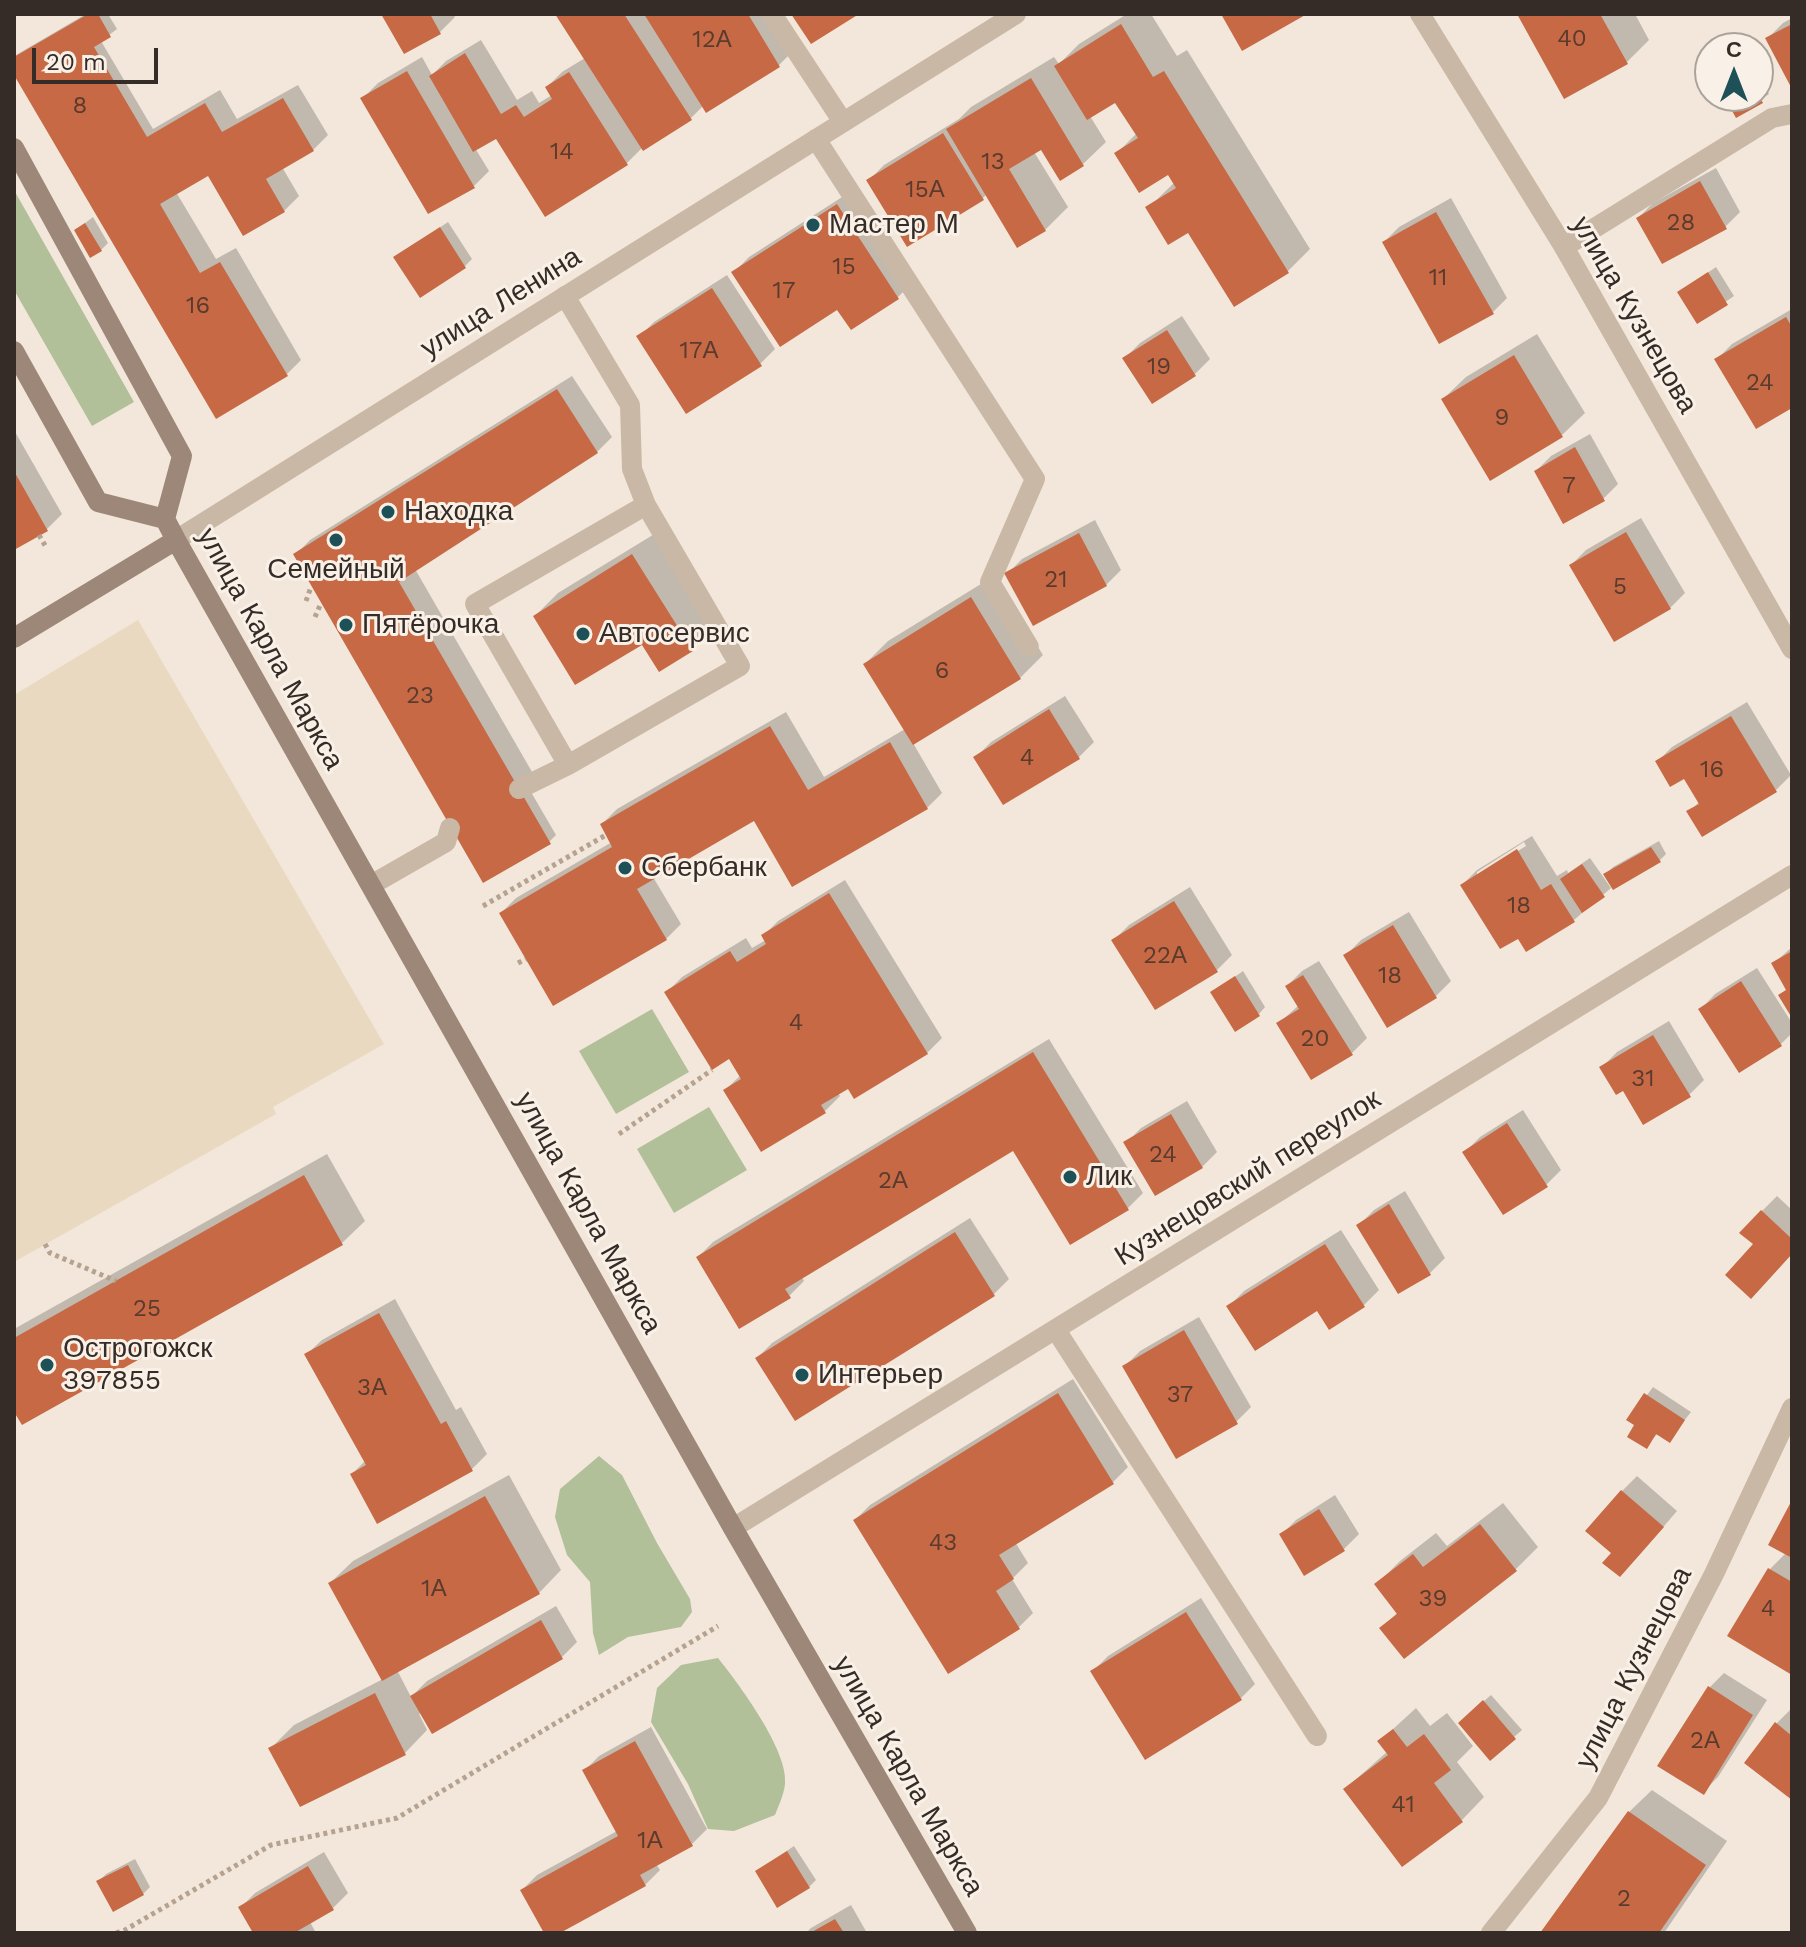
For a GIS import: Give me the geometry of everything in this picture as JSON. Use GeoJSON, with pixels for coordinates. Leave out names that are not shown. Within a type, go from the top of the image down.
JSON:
{"type":"FeatureCollection","features":[{"type":"Feature","properties":{"kind":"main road","name":"улица Карла Маркса"},"geometry":{"type":"LineString","coordinates":[[14,148],[182,456],[165,519],[176,540],[733,1528],[967,1933]]}},
{"type":"Feature","properties":{"kind":"main road","name":"улица Карла Маркса"},"geometry":{"type":"LineString","coordinates":[[14,351],[98,502],[165,519]]}},
{"type":"Feature","properties":{"kind":"main road","name":"улица Ленина"},"geometry":{"type":"LineString","coordinates":[[14,638],[176,540]]}},
{"type":"Feature","properties":{"kind":"street"},"geometry":{"type":"LineString","coordinates":[[772,14],[843,122]]}},
{"type":"Feature","properties":{"kind":"street","name":"улица Ленина"},"geometry":{"type":"LineString","coordinates":[[176,540],[1016,14]]}},
{"type":"Feature","properties":{"kind":"street","name":"улица Кузнецова"},"geometry":{"type":"LineString","coordinates":[[1420,14],[1564,247],[1792,649]]}},
{"type":"Feature","properties":{"kind":"street"},"geometry":{"type":"LineString","coordinates":[[1564,247],[1772,118],[1792,114]]}},
{"type":"Feature","properties":{"kind":"street"},"geometry":{"type":"LineString","coordinates":[[816,139],[1035,479],[990,582],[1029,647]]}},
{"type":"Feature","properties":{"kind":"street"},"geometry":{"type":"LineString","coordinates":[[519,789],[568,765],[740,666],[646,505],[632,469],[630,405],[565,296]]}},
{"type":"Feature","properties":{"kind":"street"},"geometry":{"type":"LineString","coordinates":[[568,765],[475,604],[646,505]]}},
{"type":"Feature","properties":{"kind":"street"},"geometry":{"type":"LineString","coordinates":[[371,885],[446,842],[450,828]]}},
{"type":"Feature","properties":{"kind":"street","name":"Кузнецовский переулок"},"geometry":{"type":"LineString","coordinates":[[733,1528],[1792,875]]}},
{"type":"Feature","properties":{"kind":"street"},"geometry":{"type":"LineString","coordinates":[[1056,1330],[1317,1736]]}},
{"type":"Feature","properties":{"kind":"street","name":"улица Кузнецова"},"geometry":{"type":"LineString","coordinates":[[1491,1933],[1598,1798],[1714,1574],[1792,1408]]}},
{"type":"Feature","properties":{"kind":"path"},"geometry":{"type":"LineString","coordinates":[[39,535],[46,547]]}},
{"type":"Feature","properties":{"kind":"path"},"geometry":{"type":"LineString","coordinates":[[306,601],[311,587]]}},
{"type":"Feature","properties":{"kind":"path"},"geometry":{"type":"LineString","coordinates":[[315,617],[321,603]]}},
{"type":"Feature","properties":{"kind":"path"},"geometry":{"type":"LineString","coordinates":[[483,906],[606,835]]}},
{"type":"Feature","properties":{"kind":"path"},"geometry":{"type":"LineString","coordinates":[[518,963],[526,959]]}},
{"type":"Feature","properties":{"kind":"path"},"geometry":{"type":"LineString","coordinates":[[619,1134],[712,1070]]}},
{"type":"Feature","properties":{"kind":"path"},"geometry":{"type":"LineString","coordinates":[[45,1244],[50,1253],[116,1281]]}},
{"type":"Feature","properties":{"kind":"path"},"geometry":{"type":"LineString","coordinates":[[116,1933],[271,1845],[397,1818],[718,1626]]}},
{"type":"Feature","properties":{"kind":"green space"},"geometry":{"type":"Polygon","coordinates":[[[14,190],[134,402],[92,426],[14,290],[14,190]]]}},
{"type":"Feature","properties":{"kind":"green space"},"geometry":{"type":"Polygon","coordinates":[[[652,1009],[689,1072],[616,1114],[579,1051],[652,1009]]]}},
{"type":"Feature","properties":{"kind":"green space"},"geometry":{"type":"Polygon","coordinates":[[[709,1107],[747,1170],[674,1213],[637,1149],[709,1107]]]}},
{"type":"Feature","properties":{"kind":"green space"},"geometry":{"type":"Polygon","coordinates":[[[599,1456],[622,1475],[690,1599],[692,1612],[681,1627],[628,1637],[599,1655],[593,1633],[590,1582],[567,1555],[555,1517],[560,1489],[599,1456]]]}},
{"type":"Feature","properties":{"kind":"green space"},"geometry":{"type":"Polygon","coordinates":[[[718,1658],[771,1736],[784,1770],[785,1784],[775,1815],[734,1831],[708,1829],[688,1784],[651,1722],[657,1688],[681,1665],[718,1658]]]}},
{"type":"Feature","properties":{"kind":"shaded area"},"geometry":{"type":"Polygon","coordinates":[[[138,620],[384,1044],[273,1107],[276,1114],[14,1262],[14,695],[138,620]]]}},
{"type":"Feature","properties":{"kind":"building"},"geometry":{"type":"Polygon","coordinates":[[[88,14],[98,14],[111,37],[94,47],[147,137],[205,103],[222,132],[283,98],[314,151],[266,179],[285,212],[243,236],[208,176],[160,204],[200,273],[220,262],[288,376],[216,419],[14,75],[14,57],[88,14]]]}},
{"type":"Feature","properties":{"kind":"building"},"geometry":{"type":"Polygon","coordinates":[[[381,14],[430,14],[441,34],[404,54],[381,14]]]}},
{"type":"Feature","properties":{"kind":"building"},"geometry":{"type":"Polygon","coordinates":[[[555,14],[624,14],[692,120],[643,151],[555,14]]]}},
{"type":"Feature","properties":{"kind":"building"},"geometry":{"type":"Polygon","coordinates":[[[644,14],[748,14],[780,67],[706,113],[644,14]]]}},
{"type":"Feature","properties":{"kind":"building"},"geometry":{"type":"Polygon","coordinates":[[[791,14],[859,14],[811,44],[791,14]]]}},
{"type":"Feature","properties":{"kind":"building"},"geometry":{"type":"Polygon","coordinates":[[[1221,14],[1307,14],[1242,51],[1221,14]]]}},
{"type":"Feature","properties":{"kind":"building"},"geometry":{"type":"Polygon","coordinates":[[[1517,14],[1600,14],[1628,64],[1564,99],[1517,14]]]}},
{"type":"Feature","properties":{"kind":"building"},"geometry":{"type":"Polygon","coordinates":[[[1121,24],[1153,77],[1164,71],[1289,273],[1234,307],[1188,233],[1168,245],[1145,207],[1176,188],[1168,175],[1139,193],[1114,153],[1138,138],[1115,103],[1087,120],[1054,66],[1121,24]]]}},
{"type":"Feature","properties":{"kind":"building"},"geometry":{"type":"Polygon","coordinates":[[[1792,24],[1792,89],[1774,55],[1774,33],[1792,24]]]}},
{"type":"Feature","properties":{"kind":"building"},"geometry":{"type":"Polygon","coordinates":[[[465,53],[501,114],[516,105],[524,117],[552,99],[545,87],[569,72],[628,165],[545,217],[496,139],[473,152],[429,76],[465,53]]]}},
{"type":"Feature","properties":{"kind":"building"},"geometry":{"type":"Polygon","coordinates":[[[407,71],[475,188],[428,214],[360,98],[407,71]]]}},
{"type":"Feature","properties":{"kind":"building"},"geometry":{"type":"Polygon","coordinates":[[[1031,78],[1084,166],[1060,181],[1041,150],[1009,169],[1046,231],[1017,248],[946,129],[1031,78]]]}},
{"type":"Feature","properties":{"kind":"building"},"geometry":{"type":"Polygon","coordinates":[[[1733,112],[1747,112],[1736,118],[1733,112]]]}},
{"type":"Feature","properties":{"kind":"building"},"geometry":{"type":"Polygon","coordinates":[[[943,133],[984,200],[907,247],[866,180],[943,133]]]}},
{"type":"Feature","properties":{"kind":"building"},"geometry":{"type":"Polygon","coordinates":[[[1700,181],[1727,229],[1662,264],[1636,218],[1700,181]]]}},
{"type":"Feature","properties":{"kind":"building"},"geometry":{"type":"Polygon","coordinates":[[[837,204],[899,299],[851,330],[837,310],[780,347],[731,272],[837,204]]]}},
{"type":"Feature","properties":{"kind":"building"},"geometry":{"type":"Polygon","coordinates":[[[1436,212],[1494,314],[1439,344],[1382,242],[1436,212]]]}},
{"type":"Feature","properties":{"kind":"building"},"geometry":{"type":"Polygon","coordinates":[[[85,223],[102,251],[90,258],[74,230],[85,223]]]}},
{"type":"Feature","properties":{"kind":"building"},"geometry":{"type":"Polygon","coordinates":[[[440,227],[466,268],[420,298],[393,257],[440,227]]]}},
{"type":"Feature","properties":{"kind":"building"},"geometry":{"type":"Polygon","coordinates":[[[1708,272],[1728,305],[1697,324],[1677,292],[1708,272]]]}},
{"type":"Feature","properties":{"kind":"building"},"geometry":{"type":"Polygon","coordinates":[[[712,288],[762,366],[686,414],[636,336],[712,288]]]}},
{"type":"Feature","properties":{"kind":"building"},"geometry":{"type":"Polygon","coordinates":[[[1786,317],[1792,327],[1792,408],[1756,429],[1714,359],[1786,317]]]}},
{"type":"Feature","properties":{"kind":"building"},"geometry":{"type":"Polygon","coordinates":[[[1167,330],[1196,376],[1152,404],[1122,358],[1167,330]]]}},
{"type":"Feature","properties":{"kind":"building"},"geometry":{"type":"Polygon","coordinates":[[[1514,355],[1563,437],[1490,481],[1441,399],[1514,355]]]}},
{"type":"Feature","properties":{"kind":"building"},"geometry":{"type":"Polygon","coordinates":[[[557,389],[598,453],[399,582],[551,844],[483,883],[293,554],[557,389]]]}},
{"type":"Feature","properties":{"kind":"building"},"geometry":{"type":"Polygon","coordinates":[[[1575,447],[1605,501],[1563,524],[1534,471],[1575,447]]]}},
{"type":"Feature","properties":{"kind":"building"},"geometry":{"type":"Polygon","coordinates":[[[14,471],[48,531],[14,550],[14,471]]]}},
{"type":"Feature","properties":{"kind":"building"},"geometry":{"type":"Polygon","coordinates":[[[1626,532],[1671,609],[1614,642],[1569,565],[1626,532]]]}},
{"type":"Feature","properties":{"kind":"building"},"geometry":{"type":"Polygon","coordinates":[[[1079,533],[1107,586],[1033,626],[1004,573],[1079,533]]]}},
{"type":"Feature","properties":{"kind":"building"},"geometry":{"type":"Polygon","coordinates":[[[632,554],[693,651],[659,672],[642,645],[575,685],[533,616],[632,554]]]}},
{"type":"Feature","properties":{"kind":"building"},"geometry":{"type":"Polygon","coordinates":[[[971,597],[1021,679],[913,745],[863,664],[971,597]]]}},
{"type":"Feature","properties":{"kind":"building"},"geometry":{"type":"Polygon","coordinates":[[[1049,709],[1080,759],[1003,805],[973,757],[1049,709]]]}},
{"type":"Feature","properties":{"kind":"building"},"geometry":{"type":"Polygon","coordinates":[[[1731,716],[1777,792],[1702,837],[1686,811],[1699,804],[1684,779],[1670,787],[1655,761],[1731,716]]]}},
{"type":"Feature","properties":{"kind":"building","name":"Сбербанк"},"geometry":{"type":"Polygon","coordinates":[[[770,726],[808,790],[890,742],[928,809],[792,887],[754,821],[637,889],[667,940],[553,1006],[499,913],[612,847],[600,824],[770,726]]]}},
{"type":"Feature","properties":{"kind":"building"},"geometry":{"type":"Polygon","coordinates":[[[1651,847],[1661,862],[1613,890],[1603,874],[1651,847]]]}},
{"type":"Feature","properties":{"kind":"building"},"geometry":{"type":"Polygon","coordinates":[[[1517,849],[1541,890],[1551,884],[1575,922],[1526,952],[1518,939],[1500,949],[1460,885],[1517,849]]]}},
{"type":"Feature","properties":{"kind":"building"},"geometry":{"type":"Polygon","coordinates":[[[1582,864],[1605,897],[1582,913],[1560,879],[1582,864]]]}},
{"type":"Feature","properties":{"kind":"building"},"geometry":{"type":"Polygon","coordinates":[[[829,893],[928,1054],[854,1099],[848,1089],[821,1105],[826,1113],[761,1152],[723,1090],[741,1079],[729,1059],[712,1070],[664,992],[730,951],[737,962],[766,944],[761,935],[829,893]]]}},
{"type":"Feature","properties":{"kind":"building"},"geometry":{"type":"Polygon","coordinates":[[[1174,901],[1218,972],[1155,1010],[1111,940],[1174,901]]]}},
{"type":"Feature","properties":{"kind":"building"},"geometry":{"type":"Polygon","coordinates":[[[1393,925],[1437,998],[1387,1028],[1343,955],[1393,925]]]}},
{"type":"Feature","properties":{"kind":"building"},"geometry":{"type":"Polygon","coordinates":[[[1792,951],[1792,1018],[1778,995],[1786,990],[1771,963],[1792,951]]]}},
{"type":"Feature","properties":{"kind":"building"},"geometry":{"type":"Polygon","coordinates":[[[1303,975],[1353,1055],[1311,1080],[1276,1023],[1299,1009],[1285,986],[1303,975]]]}},
{"type":"Feature","properties":{"kind":"building"},"geometry":{"type":"Polygon","coordinates":[[[1235,976],[1260,1016],[1235,1032],[1210,992],[1235,976]]]}},
{"type":"Feature","properties":{"kind":"building"},"geometry":{"type":"Polygon","coordinates":[[[1741,981],[1782,1046],[1739,1073],[1698,1009],[1741,981]]]}},
{"type":"Feature","properties":{"kind":"building"},"geometry":{"type":"Polygon","coordinates":[[[1653,1035],[1691,1097],[1643,1125],[1623,1091],[1616,1095],[1599,1067],[1653,1035]]]}},
{"type":"Feature","properties":{"kind":"building"},"geometry":{"type":"Polygon","coordinates":[[[1033,1052],[1129,1210],[1070,1245],[1013,1151],[785,1289],[791,1298],[739,1329],[696,1257],[1033,1052]]]}},
{"type":"Feature","properties":{"kind":"building"},"geometry":{"type":"Polygon","coordinates":[[[1171,1114],[1203,1168],[1155,1196],[1123,1142],[1171,1114]]]}},
{"type":"Feature","properties":{"kind":"building"},"geometry":{"type":"Polygon","coordinates":[[[1507,1123],[1548,1187],[1503,1215],[1462,1152],[1507,1123]]]}},
{"type":"Feature","properties":{"kind":"building"},"geometry":{"type":"Polygon","coordinates":[[[304,1175],[343,1245],[22,1425],[14,1412],[14,1338],[304,1175]]]}},
{"type":"Feature","properties":{"kind":"building"},"geometry":{"type":"Polygon","coordinates":[[[1389,1204],[1431,1275],[1398,1294],[1356,1225],[1389,1204]]]}},
{"type":"Feature","properties":{"kind":"building"},"geometry":{"type":"Polygon","coordinates":[[[1761,1210],[1792,1239],[1792,1254],[1751,1299],[1725,1275],[1753,1244],[1739,1233],[1761,1210]]]}},
{"type":"Feature","properties":{"kind":"building"},"geometry":{"type":"Polygon","coordinates":[[[955,1232],[995,1296],[795,1421],[755,1358],[955,1232]]]}},
{"type":"Feature","properties":{"kind":"building"},"geometry":{"type":"Polygon","coordinates":[[[1325,1244],[1365,1307],[1329,1330],[1317,1311],[1255,1351],[1226,1306],[1325,1244]]]}},
{"type":"Feature","properties":{"kind":"building"},"geometry":{"type":"Polygon","coordinates":[[[379,1313],[441,1424],[446,1421],[473,1471],[377,1524],[350,1474],[366,1465],[304,1354],[379,1313]]]}},
{"type":"Feature","properties":{"kind":"building"},"geometry":{"type":"Polygon","coordinates":[[[1184,1330],[1238,1424],[1176,1459],[1122,1366],[1184,1330]]]}},
{"type":"Feature","properties":{"kind":"building"},"geometry":{"type":"Polygon","coordinates":[[[1058,1393],[1114,1484],[999,1555],[1014,1579],[996,1591],[1020,1629],[948,1674],[853,1520],[1058,1393]]]}},
{"type":"Feature","properties":{"kind":"building"},"geometry":{"type":"Polygon","coordinates":[[[1644,1393],[1685,1420],[1670,1443],[1656,1434],[1647,1449],[1627,1437],[1634,1425],[1626,1420],[1644,1393]]]}},
{"type":"Feature","properties":{"kind":"building"},"geometry":{"type":"Polygon","coordinates":[[[1621,1490],[1664,1527],[1620,1577],[1602,1563],[1611,1553],[1585,1531],[1621,1490]]]}},
{"type":"Feature","properties":{"kind":"building"},"geometry":{"type":"Polygon","coordinates":[[[485,1496],[540,1594],[382,1681],[328,1583],[485,1496]]]}},
{"type":"Feature","properties":{"kind":"building"},"geometry":{"type":"Polygon","coordinates":[[[1792,1500],[1792,1558],[1768,1545],[1792,1500]]]}},
{"type":"Feature","properties":{"kind":"building"},"geometry":{"type":"Polygon","coordinates":[[[1319,1509],[1345,1551],[1304,1576],[1279,1534],[1319,1509]]]}},
{"type":"Feature","properties":{"kind":"building"},"geometry":{"type":"Polygon","coordinates":[[[1480,1524],[1517,1571],[1404,1659],[1379,1628],[1397,1614],[1374,1584],[1413,1554],[1423,1567],[1480,1524]]]}},
{"type":"Feature","properties":{"kind":"building"},"geometry":{"type":"Polygon","coordinates":[[[1768,1568],[1792,1582],[1792,1675],[1727,1636],[1768,1568]]]}},
{"type":"Feature","properties":{"kind":"building"},"geometry":{"type":"Polygon","coordinates":[[[1186,1612],[1242,1700],[1145,1760],[1090,1671],[1186,1612]]]}},
{"type":"Feature","properties":{"kind":"building"},"geometry":{"type":"Polygon","coordinates":[[[541,1620],[563,1659],[432,1734],[410,1696],[541,1620]]]}},
{"type":"Feature","properties":{"kind":"building"},"geometry":{"type":"Polygon","coordinates":[[[1708,1686],[1753,1715],[1704,1795],[1657,1766],[1708,1686]]]}},
{"type":"Feature","properties":{"kind":"building"},"geometry":{"type":"Polygon","coordinates":[[[375,1693],[406,1755],[300,1807],[268,1748],[375,1693]]]}},
{"type":"Feature","properties":{"kind":"building"},"geometry":{"type":"Polygon","coordinates":[[[1483,1700],[1516,1739],[1490,1761],[1458,1723],[1483,1700]]]}},
{"type":"Feature","properties":{"kind":"building"},"geometry":{"type":"Polygon","coordinates":[[[1775,1722],[1792,1736],[1792,1800],[1744,1763],[1775,1722]]]}},
{"type":"Feature","properties":{"kind":"building"},"geometry":{"type":"Polygon","coordinates":[[[1393,1729],[1407,1747],[1424,1734],[1451,1770],[1434,1783],[1463,1822],[1402,1867],[1343,1789],[1388,1755],[1377,1741],[1393,1729]]]}},
{"type":"Feature","properties":{"kind":"building"},"geometry":{"type":"Polygon","coordinates":[[[635,1741],[693,1846],[640,1875],[646,1886],[560,1933],[544,1933],[520,1890],[618,1836],[582,1770],[635,1741]]]}},
{"type":"Feature","properties":{"kind":"building"},"geometry":{"type":"Polygon","coordinates":[[[1628,1811],[1706,1865],[1659,1933],[1540,1933],[1628,1811]]]}},
{"type":"Feature","properties":{"kind":"building"},"geometry":{"type":"Polygon","coordinates":[[[787,1851],[810,1888],[777,1908],[755,1871],[787,1851]]]}},
{"type":"Feature","properties":{"kind":"building"},"geometry":{"type":"Polygon","coordinates":[[[128,1865],[144,1895],[113,1912],[96,1881],[128,1865]]]}},
{"type":"Feature","properties":{"kind":"building"},"geometry":{"type":"Polygon","coordinates":[[[308,1866],[334,1910],[294,1933],[253,1933],[238,1907],[308,1866]]]}},
{"type":"Feature","properties":{"kind":"building"},"geometry":{"type":"Polygon","coordinates":[[[835,1919],[844,1933],[810,1933],[835,1919]]]}},
{"type":"Feature","properties":{"kind":"place","name":"Мастер М"},"geometry":{"type":"Point","coordinates":[813,225]}},
{"type":"Feature","properties":{"kind":"place","name":"Находка"},"geometry":{"type":"Point","coordinates":[388,512]}},
{"type":"Feature","properties":{"kind":"place","name":"Семейный"},"geometry":{"type":"Point","coordinates":[336,540]}},
{"type":"Feature","properties":{"kind":"place","name":"Пятёрочка"},"geometry":{"type":"Point","coordinates":[346,625]}},
{"type":"Feature","properties":{"kind":"place","name":"Автосервис"},"geometry":{"type":"Point","coordinates":[583,634]}},
{"type":"Feature","properties":{"kind":"place","name":"Сбербанк"},"geometry":{"type":"Point","coordinates":[625,868]}},
{"type":"Feature","properties":{"kind":"place","name":"Лик"},"geometry":{"type":"Point","coordinates":[1070,1177]}},
{"type":"Feature","properties":{"kind":"place","name":"Острогожск 397855"},"geometry":{"type":"Point","coordinates":[47,1365]}},
{"type":"Feature","properties":{"kind":"place","name":"Интерьер"},"geometry":{"type":"Point","coordinates":[802,1375]}}]}
